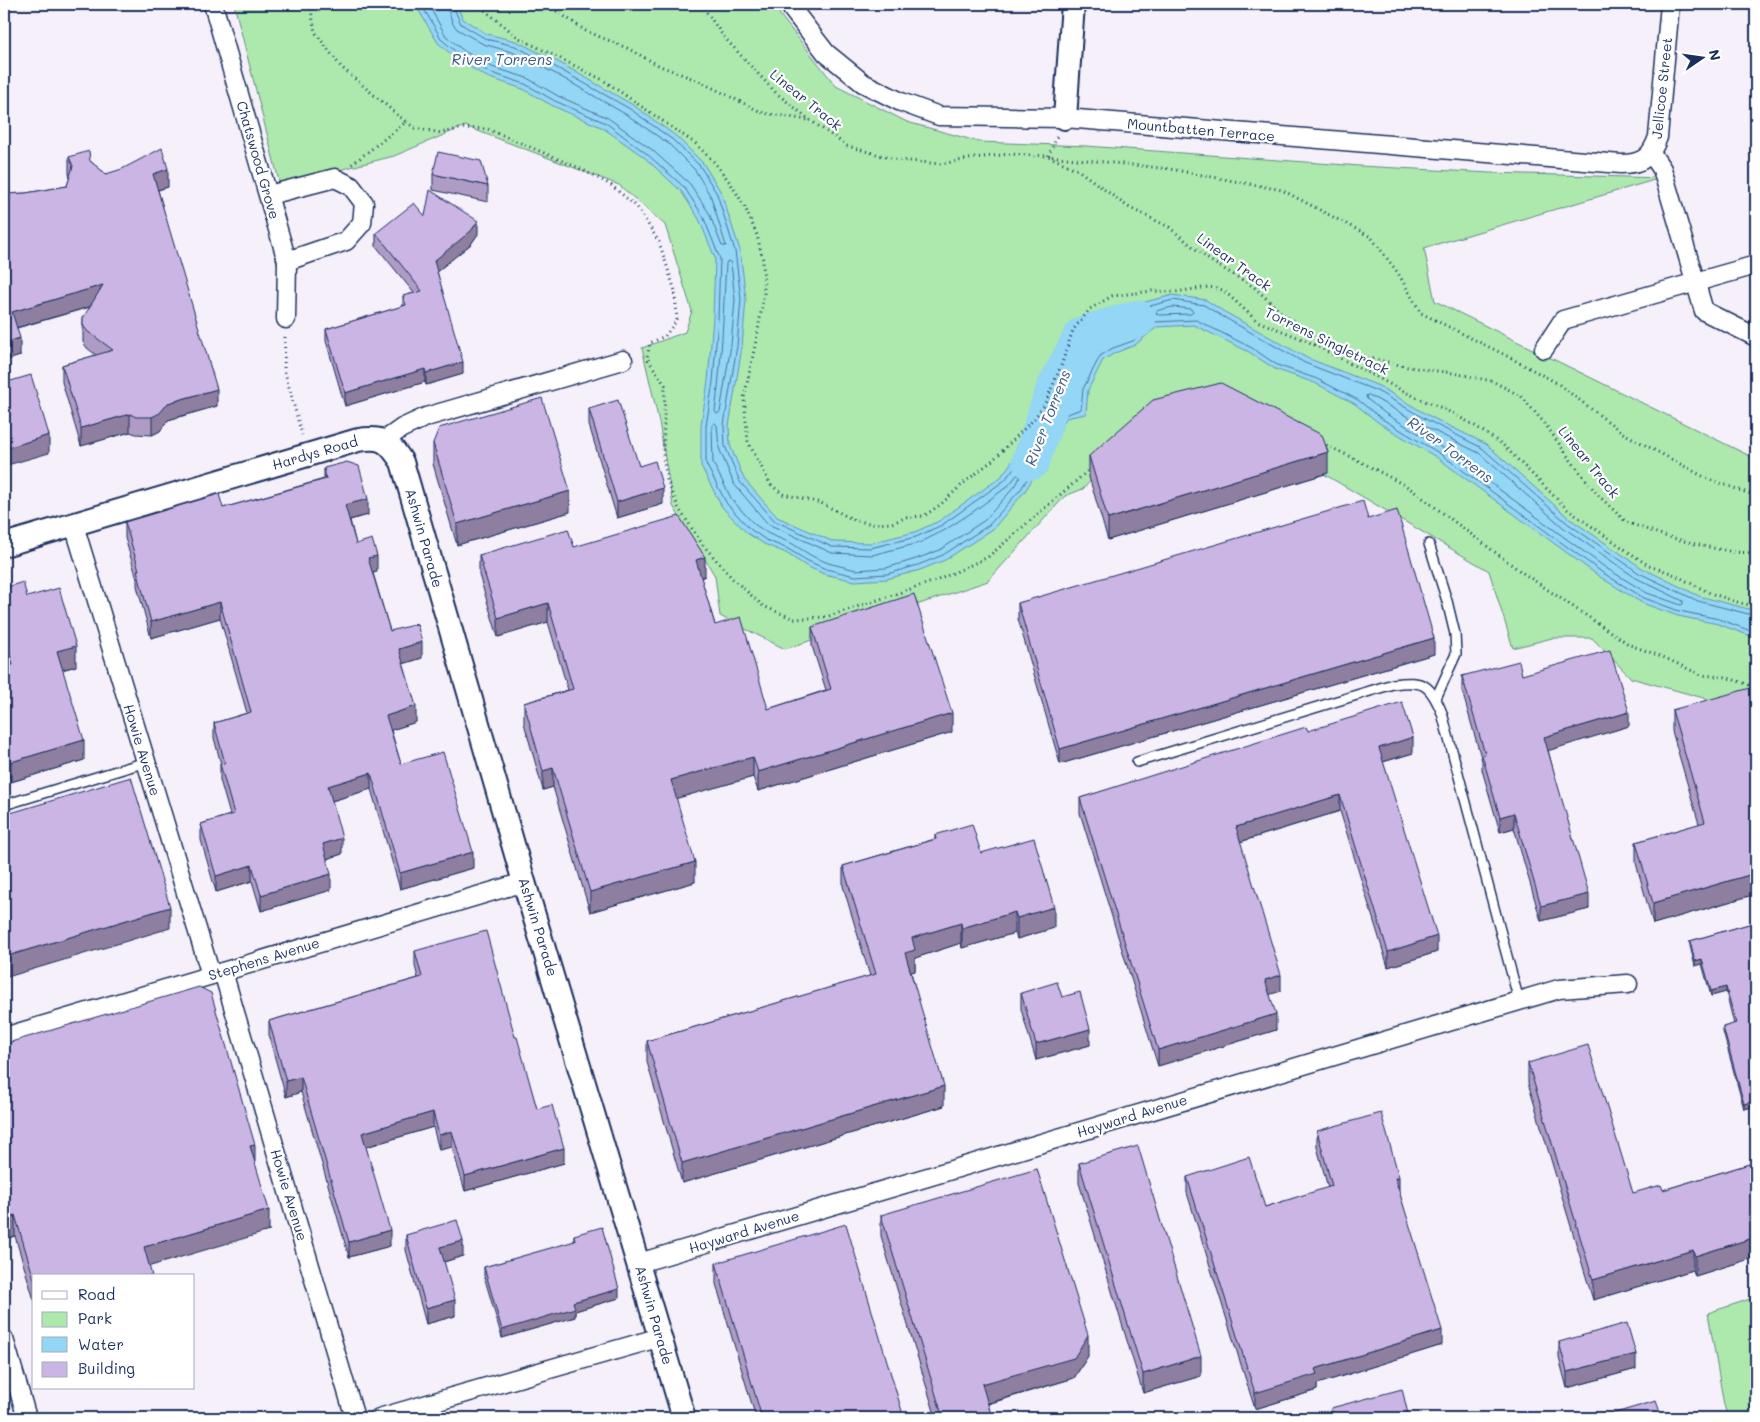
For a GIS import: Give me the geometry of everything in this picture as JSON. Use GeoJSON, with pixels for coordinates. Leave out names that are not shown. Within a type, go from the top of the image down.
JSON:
{"type":"FeatureCollection","features":[{"type":"Feature","properties":{"kind":"street","name":"Chatswood Grove"},"geometry":{"type":"LineString","coordinates":[[213,4],[287,260],[286,318]]}},
{"type":"Feature","properties":{"kind":"street","name":"Mountbatten Terrace"},"geometry":{"type":"LineString","coordinates":[[790,4],[826,53],[863,83],[901,102],[939,116],[1065,118],[1621,164],[1633,164],[1651,154]]}},
{"type":"Feature","properties":{"kind":"street"},"geometry":{"type":"LineString","coordinates":[[1065,118],[1073,4]]}},
{"type":"Feature","properties":{"kind":"street","name":"Jellicoe Street"},"geometry":{"type":"LineString","coordinates":[[1670,4],[1660,127],[1656,145],[1651,154],[1662,169],[1704,311],[1756,338]]}},
{"type":"Feature","properties":{"kind":"street"},"geometry":{"type":"LineString","coordinates":[[269,195],[335,178],[351,186],[364,203],[362,222],[346,241],[287,260]]}},
{"type":"Feature","properties":{"kind":"street"},"geometry":{"type":"LineString","coordinates":[[1544,348],[1563,320],[1756,265]]}},
{"type":"Feature","properties":{"kind":"street"},"geometry":{"type":"LineString","coordinates":[[384,440],[402,428],[426,417],[623,360]]}},
{"type":"Feature","properties":{"kind":"street","name":"Hardys Road"},"geometry":{"type":"LineString","coordinates":[[4,545],[358,440],[371,438],[384,440]]}},
{"type":"Feature","properties":{"kind":"street","name":"Ashwin Parade"},"geometry":{"type":"LineString","coordinates":[[384,440],[402,462],[524,882],[684,1418]]}},
{"type":"Feature","properties":{"kind":"street","name":"Howie Avenue"},"geometry":{"type":"LineString","coordinates":[[74,525],[146,762],[217,973],[355,1418]]}},
{"type":"Feature","properties":{"kind":"street","name":"Stephens Avenue"},"geometry":{"type":"LineString","coordinates":[[4,1037],[524,882]]}},
{"type":"Feature","properties":{"kind":"street","name":"Hayward Avenue"},"geometry":{"type":"LineString","coordinates":[[639,1263],[1559,989],[1628,984]]}},
{"type":"Feature","properties":{"kind":"street"},"geometry":{"type":"LineString","coordinates":[[379,1418],[661,1337]]}},
{"type":"Feature","properties":{"kind":"street"},"geometry":{"type":"LineString","coordinates":[[4,1339],[27,1418]]}},
{"type":"Feature","properties":{"kind":"lane"},"geometry":{"type":"LineString","coordinates":[[1429,544],[1447,601],[1455,634],[1456,654],[1436,698]]}},
{"type":"Feature","properties":{"kind":"lane"},"geometry":{"type":"LineString","coordinates":[[1137,762],[1393,684],[1410,682],[1425,685],[1436,698],[1442,713],[1519,1001]]}},
{"type":"Feature","properties":{"kind":"lane"},"geometry":{"type":"LineString","coordinates":[[4,806],[146,762]]}},
{"type":"Feature","properties":{"kind":"path"},"geometry":{"type":"LineString","coordinates":[[310,4],[315,32],[341,67],[415,128],[441,133],[464,128],[488,129],[579,168],[611,185],[637,207],[660,242],[675,291],[677,320],[665,336],[650,343],[647,358],[665,385],[662,456],[667,480],[679,509],[703,545],[733,579],[763,606],[794,619],[826,617],[938,580],[988,557],[1091,468]]}},
{"type":"Feature","properties":{"kind":"path","name":"Torrens Singletrack"},"geometry":{"type":"LineString","coordinates":[[476,4],[519,38],[603,80],[696,144],[715,163],[731,184],[744,205],[757,235],[763,260],[764,293],[744,398],[748,442],[771,485],[783,494],[821,503],[854,520],[874,524],[892,523],[907,518],[924,516],[940,505],[993,460],[1032,421],[1044,406],[1061,366],[1073,330],[1090,310],[1112,296],[1152,291],[1175,292],[1209,287],[1223,290],[1257,321],[1305,340],[1407,393],[1472,424],[1503,445],[1568,510],[1649,566],[1671,573],[1710,593],[1756,606]]}},
{"type":"Feature","properties":{"kind":"path"},"geometry":{"type":"LineString","coordinates":[[549,4],[586,31],[627,48],[660,66],[699,81],[763,113],[810,120]]}},
{"type":"Feature","properties":{"kind":"path","name":"Linear Track"},"geometry":{"type":"LineString","coordinates":[[701,4],[723,36],[776,93],[847,146],[898,160],[941,164],[1010,154],[1048,156],[1078,170],[1128,207],[1168,227],[1209,260],[1254,287],[1284,314],[1322,340],[1358,355],[1408,367],[1453,372],[1492,381],[1520,396],[1546,425],[1598,495],[1626,522],[1665,536],[1703,546],[1734,552],[1756,553]]}},
{"type":"Feature","properties":{"kind":"path"},"geometry":{"type":"LineString","coordinates":[[335,178],[406,122]]}},
{"type":"Feature","properties":{"kind":"path"},"geometry":{"type":"LineString","coordinates":[[1048,156],[1170,169],[1282,190],[1371,237],[1398,273],[1421,314],[1557,383],[1623,433],[1706,478],[1756,496]]}},
{"type":"Feature","properties":{"kind":"path"},"geometry":{"type":"LineString","coordinates":[[286,318],[284,369],[307,455]]}},
{"type":"Feature","properties":{"kind":"path"},"geometry":{"type":"LineString","coordinates":[[1320,442],[1408,487],[1520,571],[1630,646],[1663,657],[1701,675],[1725,677],[1756,690]]}},
{"type":"Feature","properties":{"kind":"green space"},"geometry":{"type":"Polygon","coordinates":[[[234,4],[776,4],[780,15],[836,86],[907,122],[980,142],[1086,146],[1360,166],[1491,173],[1661,178],[1424,248],[1435,301],[1756,459],[1756,736],[1747,710],[1631,678],[1592,638],[1552,638],[1513,648],[1489,571],[1225,416],[1116,452],[1083,489],[1065,496],[988,581],[785,649],[720,616],[715,576],[673,506],[659,422],[642,348],[685,332],[692,311],[665,225],[619,185],[465,126],[394,156],[280,185],[234,4]]]}},
{"type":"Feature","properties":{"kind":"green space"},"geometry":{"type":"Polygon","coordinates":[[[1756,1297],[1756,1418],[1728,1418],[1708,1313],[1756,1297]]]}},
{"type":"Feature","properties":{"kind":"water","name":"River Torrens"},"geometry":{"type":"Polygon","coordinates":[[[415,4],[456,4],[463,19],[487,34],[516,41],[562,64],[633,105],[676,136],[703,163],[721,192],[740,250],[746,299],[742,347],[729,426],[730,445],[744,479],[777,517],[834,542],[870,543],[915,532],[939,521],[1001,477],[1056,399],[1091,327],[1109,311],[1173,295],[1206,300],[1307,358],[1379,386],[1431,417],[1486,444],[1570,519],[1642,568],[1699,596],[1756,611],[1756,638],[1718,624],[1678,616],[1642,603],[1600,577],[1436,457],[1379,423],[1355,404],[1315,383],[1275,369],[1249,352],[1194,325],[1157,327],[1135,345],[1103,360],[1088,390],[1086,414],[1066,418],[1048,454],[1025,491],[993,529],[945,560],[920,570],[887,579],[855,581],[824,574],[806,566],[786,553],[764,544],[747,533],[722,507],[701,466],[701,425],[708,381],[715,258],[699,219],[681,191],[644,157],[603,128],[553,106],[523,89],[487,77],[458,60],[438,43],[415,4]]]}},
{"type":"Feature","properties":{"kind":"building"},"geometry":{"type":"Polygon","coordinates":[[[162,148],[168,169],[153,174],[217,389],[168,403],[160,413],[152,417],[136,417],[130,414],[81,428],[62,365],[113,350],[87,331],[83,325],[83,318],[103,285],[12,312],[20,338],[4,343],[4,194],[26,193],[67,186],[73,166],[69,157],[89,151],[90,161],[106,174],[122,169],[162,148]]]}},
{"type":"Feature","properties":{"kind":"building"},"geometry":{"type":"Polygon","coordinates":[[[438,152],[481,161],[488,186],[433,174],[438,152]]]}},
{"type":"Feature","properties":{"kind":"building"},"geometry":{"type":"Polygon","coordinates":[[[430,190],[478,221],[471,231],[434,261],[463,362],[426,373],[425,369],[345,393],[326,329],[406,305],[403,296],[422,291],[376,233],[414,203],[425,216],[430,190]]]}},
{"type":"Feature","properties":{"kind":"building"},"geometry":{"type":"Polygon","coordinates":[[[31,375],[49,435],[4,449],[4,383],[31,375]]]}},
{"type":"Feature","properties":{"kind":"building"},"geometry":{"type":"Polygon","coordinates":[[[1221,383],[1322,435],[1328,452],[1108,519],[1089,456],[1153,400],[1221,383]]]}},
{"type":"Feature","properties":{"kind":"building"},"geometry":{"type":"Polygon","coordinates":[[[542,398],[570,491],[457,524],[433,443],[439,428],[542,398]]]}},
{"type":"Feature","properties":{"kind":"building"},"geometry":{"type":"Polygon","coordinates":[[[618,400],[639,466],[655,461],[663,488],[617,502],[589,409],[618,400]]]}},
{"type":"Feature","properties":{"kind":"building"},"geometry":{"type":"Polygon","coordinates":[[[347,462],[359,466],[368,499],[345,505],[356,544],[372,539],[377,556],[368,558],[390,631],[417,624],[422,642],[399,649],[416,706],[386,716],[401,764],[443,752],[473,852],[400,873],[371,773],[328,786],[342,838],[323,844],[331,874],[261,895],[252,865],[216,876],[201,824],[234,814],[220,764],[225,763],[214,723],[251,712],[220,602],[151,622],[125,522],[219,494],[223,508],[326,479],[324,468],[347,462]]]}},
{"type":"Feature","properties":{"kind":"building"},"geometry":{"type":"Polygon","coordinates":[[[1363,501],[1368,519],[1397,510],[1434,638],[1060,749],[1018,603],[1363,501]]]}},
{"type":"Feature","properties":{"kind":"building"},"geometry":{"type":"Polygon","coordinates":[[[679,516],[705,557],[696,560],[715,625],[741,617],[768,709],[831,689],[812,627],[914,594],[952,713],[758,772],[753,757],[671,780],[695,862],[590,892],[553,768],[543,771],[524,703],[573,689],[548,603],[498,618],[479,555],[568,529],[574,547],[679,516]]]}},
{"type":"Feature","properties":{"kind":"building"},"geometry":{"type":"Polygon","coordinates":[[[23,582],[27,597],[59,588],[76,646],[57,651],[84,740],[11,762],[4,736],[4,667],[13,665],[4,634],[4,588],[23,582]]]}},
{"type":"Feature","properties":{"kind":"building"},"geometry":{"type":"Polygon","coordinates":[[[1610,650],[1629,712],[1544,737],[1589,894],[1541,906],[1514,813],[1500,817],[1482,755],[1485,754],[1462,676],[1519,661],[1522,675],[1610,650]]]}},
{"type":"Feature","properties":{"kind":"building"},"geometry":{"type":"Polygon","coordinates":[[[1754,687],[1756,695],[1756,873],[1653,903],[1636,842],[1705,822],[1672,710],[1754,687]]]}},
{"type":"Feature","properties":{"kind":"building"},"geometry":{"type":"Polygon","coordinates":[[[1402,702],[1413,737],[1379,748],[1437,936],[1388,952],[1340,795],[1236,827],[1281,975],[1265,980],[1276,1014],[1158,1050],[1080,798],[1306,727],[1308,731],[1402,702]]]}},
{"type":"Feature","properties":{"kind":"building"},"geometry":{"type":"Polygon","coordinates":[[[131,777],[170,907],[4,957],[4,815],[131,777]]]}},
{"type":"Feature","properties":{"kind":"building"},"geometry":{"type":"Polygon","coordinates":[[[972,824],[981,853],[1034,838],[1054,907],[1017,918],[1015,912],[962,928],[961,923],[912,938],[915,950],[905,953],[944,1086],[682,1163],[647,1041],[876,974],[843,866],[936,839],[935,835],[972,824]]]}},
{"type":"Feature","properties":{"kind":"building"},"geometry":{"type":"Polygon","coordinates":[[[1756,922],[1756,1100],[1744,1104],[1723,1027],[1736,1023],[1726,987],[1711,991],[1702,959],[1695,961],[1690,941],[1756,922]]]}},
{"type":"Feature","properties":{"kind":"building"},"geometry":{"type":"Polygon","coordinates":[[[486,931],[537,1109],[552,1105],[564,1148],[465,1176],[452,1131],[439,1135],[433,1112],[362,1133],[390,1230],[349,1242],[301,1077],[286,1081],[269,1021],[422,977],[415,951],[486,931]]]}},
{"type":"Feature","properties":{"kind":"building"},"geometry":{"type":"Polygon","coordinates":[[[1057,982],[1062,997],[1080,992],[1090,1029],[1036,1044],[1021,993],[1057,982]]]}},
{"type":"Feature","properties":{"kind":"building"},"geometry":{"type":"Polygon","coordinates":[[[199,987],[211,993],[255,1145],[250,1146],[269,1210],[144,1247],[151,1274],[33,1274],[15,1215],[4,1218],[4,1044],[199,987]]]}},
{"type":"Feature","properties":{"kind":"building"},"geometry":{"type":"Polygon","coordinates":[[[1588,1045],[1633,1193],[1661,1185],[1663,1190],[1756,1162],[1756,1237],[1695,1256],[1693,1250],[1593,1280],[1528,1063],[1588,1045]]]}},
{"type":"Feature","properties":{"kind":"building"},"geometry":{"type":"Polygon","coordinates":[[[1381,1113],[1399,1177],[1395,1178],[1442,1330],[1315,1369],[1317,1374],[1255,1393],[1187,1177],[1249,1157],[1265,1207],[1332,1186],[1317,1131],[1381,1113]]]}},
{"type":"Feature","properties":{"kind":"building"},"geometry":{"type":"Polygon","coordinates":[[[1138,1146],[1201,1356],[1143,1374],[1079,1163],[1138,1146]]]}},
{"type":"Feature","properties":{"kind":"building"},"geometry":{"type":"Polygon","coordinates":[[[1037,1169],[1088,1335],[1074,1358],[982,1384],[992,1418],[943,1418],[881,1215],[1037,1169]]]}},
{"type":"Feature","properties":{"kind":"building"},"geometry":{"type":"Polygon","coordinates":[[[457,1220],[463,1241],[440,1247],[455,1300],[426,1308],[406,1235],[457,1220]]]}},
{"type":"Feature","properties":{"kind":"building"},"geometry":{"type":"Polygon","coordinates":[[[846,1224],[904,1418],[762,1418],[716,1263],[846,1224]]]}},
{"type":"Feature","properties":{"kind":"building"},"geometry":{"type":"Polygon","coordinates":[[[602,1227],[619,1289],[573,1302],[575,1308],[502,1330],[484,1267],[575,1241],[574,1235],[602,1227]]]}},
{"type":"Feature","properties":{"kind":"building"},"geometry":{"type":"Polygon","coordinates":[[[1627,1323],[1636,1354],[1567,1372],[1559,1342],[1627,1323]]]}},
{"type":"Feature","properties":{"kind":"building"},"geometry":{"type":"Polygon","coordinates":[[[1402,1389],[1409,1418],[1334,1418],[1331,1408],[1402,1389]]]}},
{"type":"Feature","properties":{"kind":"building"},"geometry":{"type":"Polygon","coordinates":[[[1656,1401],[1662,1418],[1598,1418],[1656,1401]]]}},
{"type":"Feature","properties":{"kind":"waterway","name":"River Torrens"},"geometry":{"type":"LineString","coordinates":[[1031,461],[1055,389],[1083,335],[1137,319]]}}]}
